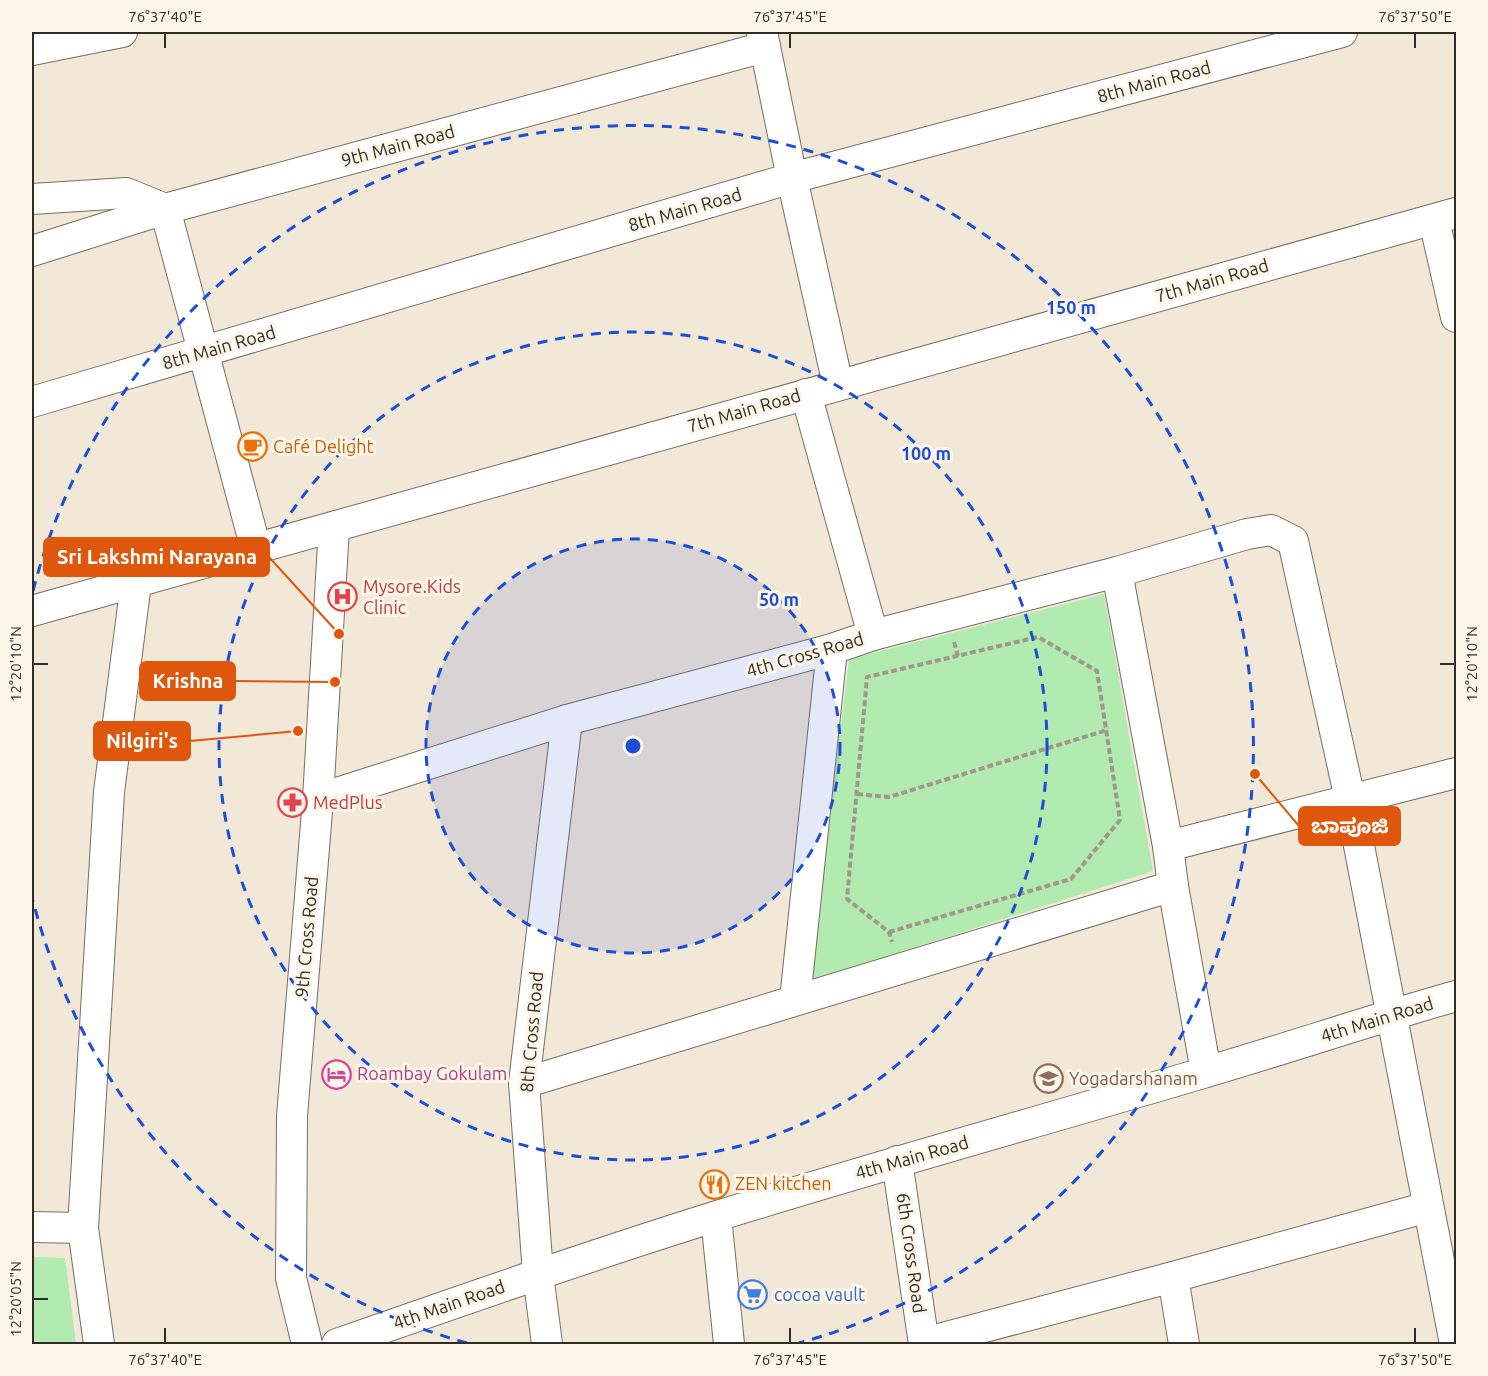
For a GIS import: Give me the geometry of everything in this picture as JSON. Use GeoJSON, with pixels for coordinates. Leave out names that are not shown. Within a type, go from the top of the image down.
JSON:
{"type":"FeatureCollection","features":[{"type":"Feature","properties":{"kind":"street"},"geometry":{"type":"LineString","coordinates":[[32,50],[74,36],[122,32]]}},
{"type":"Feature","properties":{"kind":"street","name":"8th Main Road"},"geometry":{"type":"LineString","coordinates":[[32,402],[792,178],[1342,32]]}},
{"type":"Feature","properties":{"kind":"street"},"geometry":{"type":"LineString","coordinates":[[763,39],[838,385]]}},
{"type":"Feature","properties":{"kind":"street","name":"9th Main Road"},"geometry":{"type":"LineString","coordinates":[[32,251],[165,210],[763,39]]}},
{"type":"Feature","properties":{"kind":"street"},"geometry":{"type":"LineString","coordinates":[[32,199],[126,193],[165,210],[256,549]]}},
{"type":"Feature","properties":{"kind":"street"},"geometry":{"type":"LineString","coordinates":[[1445,216],[1456,317]]}},
{"type":"Feature","properties":{"kind":"street","name":"7th Main Road"},"geometry":{"type":"LineString","coordinates":[[32,611],[1445,216]]}},
{"type":"Feature","properties":{"kind":"street"},"geometry":{"type":"LineString","coordinates":[[806,394],[873,636]]}},
{"type":"Feature","properties":{"kind":"street","name":"9th Cross Road"},"geometry":{"type":"LineString","coordinates":[[307,1344],[291,1278],[292,1116],[318,799],[334,528]]}},
{"type":"Feature","properties":{"kind":"street","name":"4th Cross Road"},"geometry":{"type":"LineString","coordinates":[[318,799],[567,720],[1117,572],[1247,534],[1271,530],[1293,541],[1350,799]]}},
{"type":"Feature","properties":{"kind":"street"},"geometry":{"type":"LineString","coordinates":[[1117,572],[1168,846],[1206,1072]]}},
{"type":"Feature","properties":{"kind":"street"},"geometry":{"type":"LineString","coordinates":[[99,1344],[83,1228],[109,792],[136,583]]}},
{"type":"Feature","properties":{"kind":"street"},"geometry":{"type":"LineString","coordinates":[[795,1000],[832,649]]}},
{"type":"Feature","properties":{"kind":"street","name":"8th Cross Road"},"geometry":{"type":"LineString","coordinates":[[547,1344],[538,1274],[524,1083],[567,720]]}},
{"type":"Feature","properties":{"kind":"street"},"geometry":{"type":"LineString","coordinates":[[1168,846],[1456,773]]}},
{"type":"Feature","properties":{"kind":"street"},"geometry":{"type":"LineString","coordinates":[[1350,799],[1455,1344]]}},
{"type":"Feature","properties":{"kind":"street"},"geometry":{"type":"LineString","coordinates":[[524,1083],[1173,886]]}},
{"type":"Feature","properties":{"kind":"street","name":"4th Main Road"},"geometry":{"type":"LineString","coordinates":[[337,1344],[538,1274],[716,1217],[897,1161],[1206,1072],[1456,996]]}},
{"type":"Feature","properties":{"kind":"street","name":"6th Cross Road"},"geometry":{"type":"LineString","coordinates":[[897,1161],[924,1344]]}},
{"type":"Feature","properties":{"kind":"street"},"geometry":{"type":"LineString","coordinates":[[924,1344],[1428,1206]]}},
{"type":"Feature","properties":{"kind":"street"},"geometry":{"type":"LineString","coordinates":[[716,1217],[729,1344]]}},
{"type":"Feature","properties":{"kind":"street"},"geometry":{"type":"LineString","coordinates":[[32,1227],[83,1228]]}},
{"type":"Feature","properties":{"kind":"street"},"geometry":{"type":"LineString","coordinates":[[1173,1277],[1184,1344]]}},
{"type":"Feature","properties":{"kind":"path"},"geometry":{"type":"LineString","coordinates":[[889,932],[1071,879],[1120,820],[1097,671],[1038,637],[867,677],[848,899],[889,932],[900,968]]}},
{"type":"Feature","properties":{"kind":"path"},"geometry":{"type":"LineString","coordinates":[[857,794],[889,797],[1107,730]]}},
{"type":"Feature","properties":{"kind":"green space"},"geometry":{"type":"Polygon","coordinates":[[[1104,594],[1153,871],[810,981],[849,659],[1104,594]]]}},
{"type":"Feature","properties":{"kind":"green space"},"geometry":{"type":"Polygon","coordinates":[[[32,1257],[65,1258],[76,1344],[32,1344],[32,1257]]]}},
{"type":"Feature","properties":{"kind":"place","name":"Café Delight"},"geometry":{"type":"Point","coordinates":[252,447]}},
{"type":"Feature","properties":{"kind":"place","name":"Mysore.Kids Clinic"},"geometry":{"type":"Point","coordinates":[342,597]}},
{"type":"Feature","properties":{"kind":"place","name":"Sri Lakshmi Narayana"},"geometry":{"type":"Point","coordinates":[339,634]}},
{"type":"Feature","properties":{"kind":"place","name":"Krishna"},"geometry":{"type":"Point","coordinates":[335,682]}},
{"type":"Feature","properties":{"kind":"place","name":"Nilgiri's"},"geometry":{"type":"Point","coordinates":[298,731]}},
{"type":"Feature","properties":{"kind":"place","name":"ಬಾಪೂಜಿ"},"geometry":{"type":"Point","coordinates":[1255,774]}},
{"type":"Feature","properties":{"kind":"place","name":"MedPlus"},"geometry":{"type":"Point","coordinates":[292,803]}},
{"type":"Feature","properties":{"kind":"place","name":"Roambay Gokulam"},"geometry":{"type":"Point","coordinates":[336,1074]}},
{"type":"Feature","properties":{"kind":"place","name":"Yogadarshanam"},"geometry":{"type":"Point","coordinates":[1048,1079]}},
{"type":"Feature","properties":{"kind":"place","name":"ZEN kitchen"},"geometry":{"type":"Point","coordinates":[714,1184]}},
{"type":"Feature","properties":{"kind":"place","name":"cocoa vault"},"geometry":{"type":"Point","coordinates":[753,1295]}}]}
